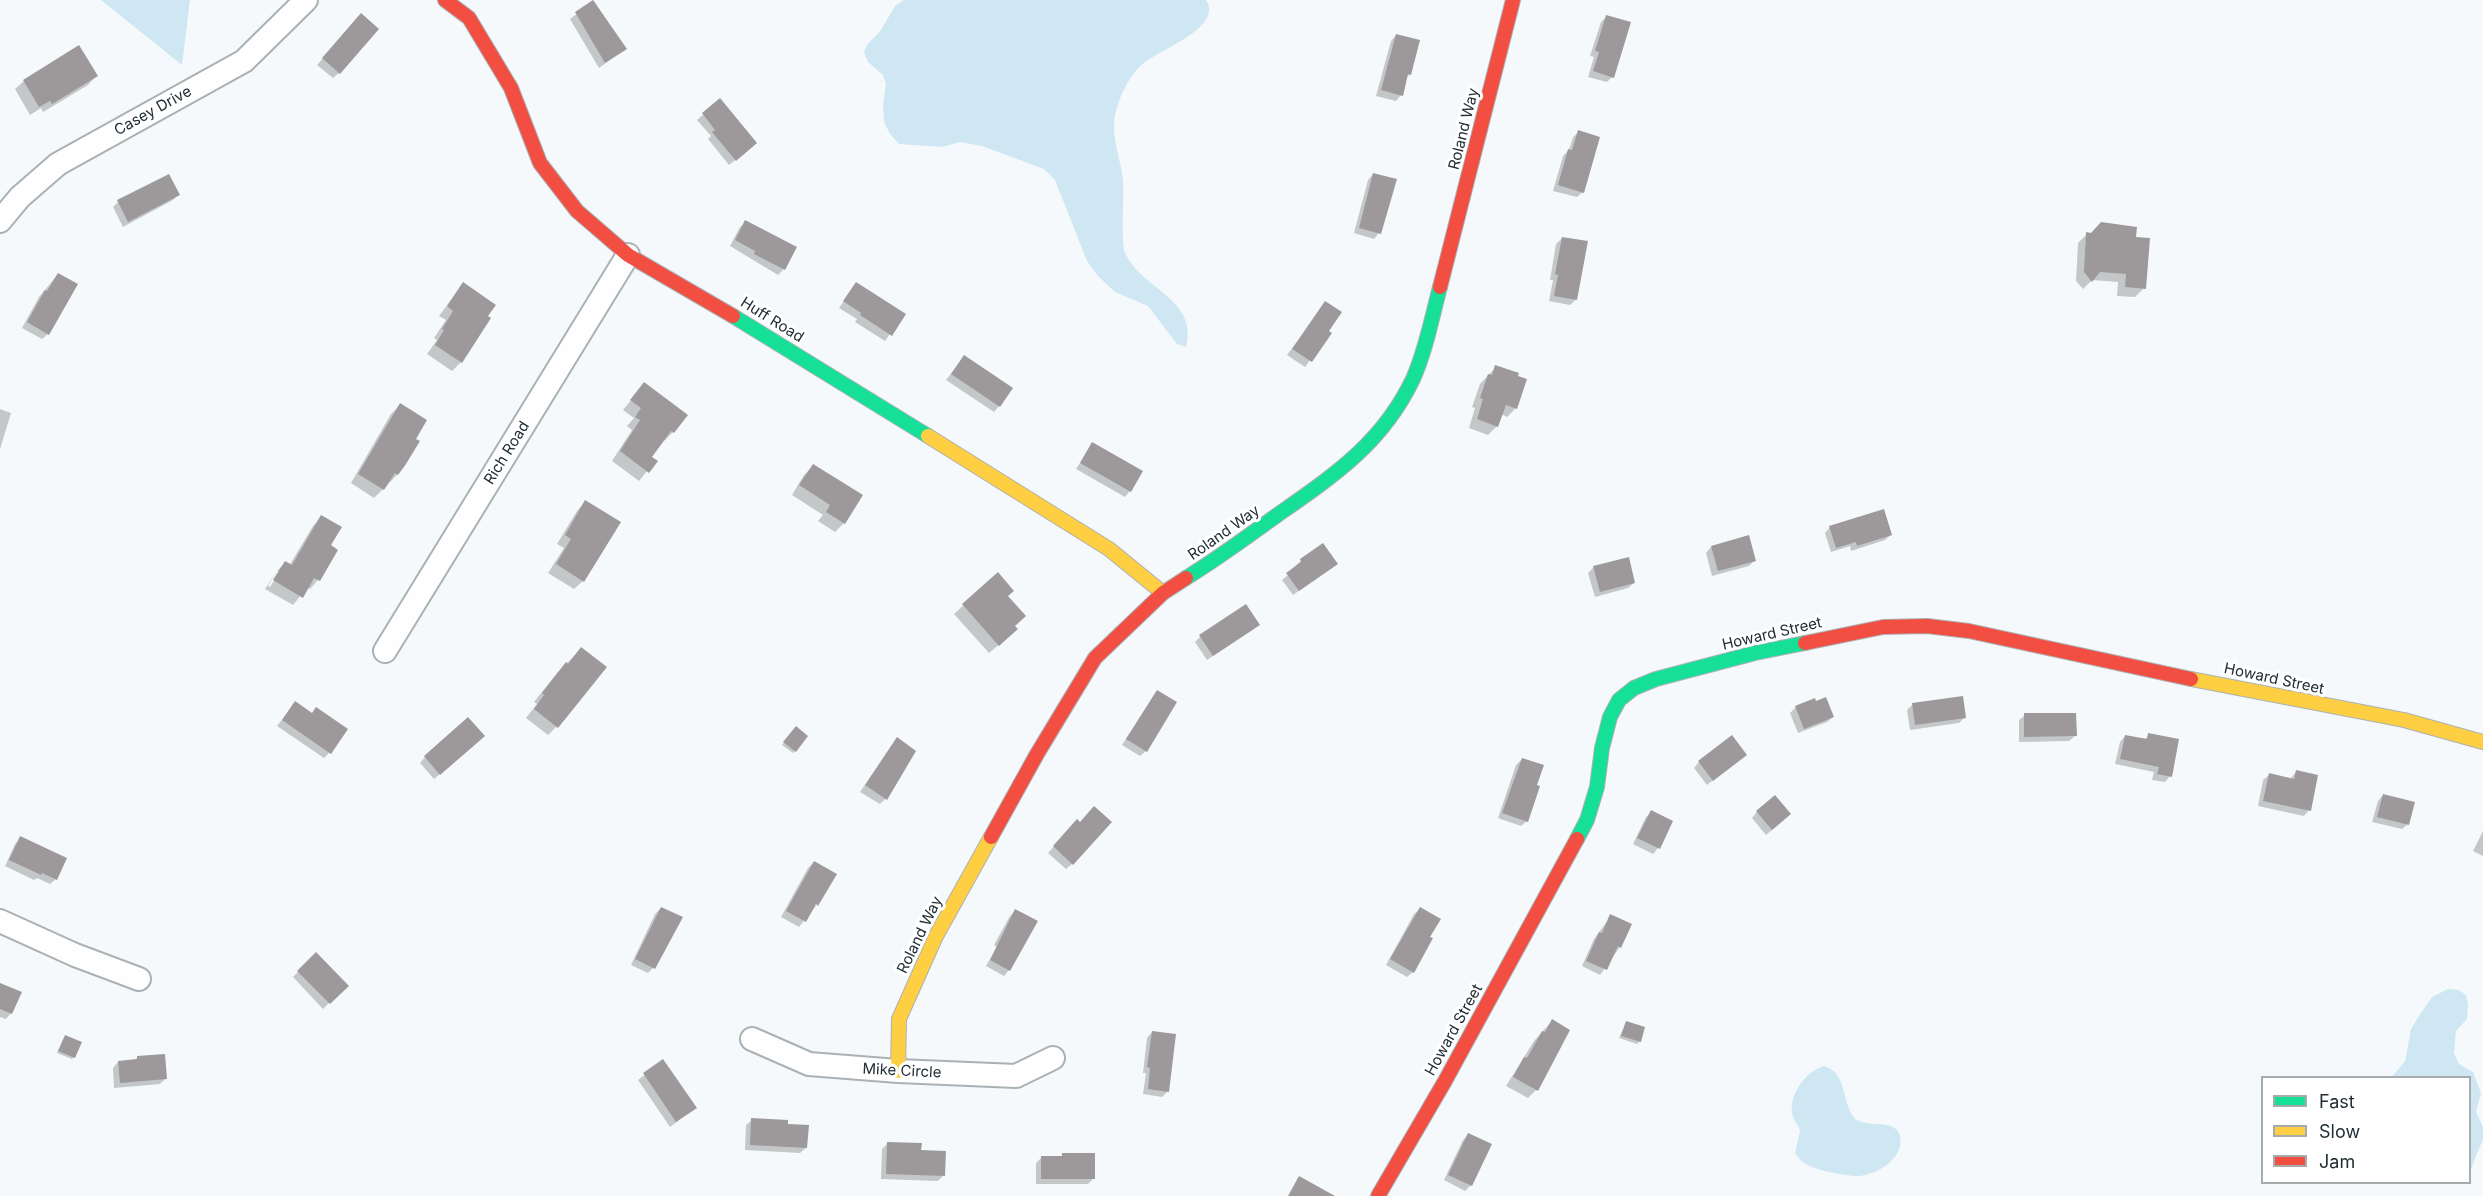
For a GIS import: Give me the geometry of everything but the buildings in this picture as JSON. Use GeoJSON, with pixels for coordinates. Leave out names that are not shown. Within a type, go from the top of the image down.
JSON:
{"type":"FeatureCollection","features":[{"type":"Feature","properties":{"kind":"street","name":"Casey Drive"},"geometry":{"type":"LineString","coordinates":[[0,221],[20,197],[57,164],[244,61],[306,0]]}},
{"type":"Feature","properties":{"kind":"street","name":"Huff Road"},"geometry":{"type":"LineString","coordinates":[[445,0],[469,18],[511,88],[540,163],[577,211],[628,255],[751,326],[1109,549],[1163,593]]}},
{"type":"Feature","properties":{"kind":"street","name":"Roland Way"},"geometry":{"type":"LineString","coordinates":[[898,1071],[899,1019],[936,936],[1037,754],[1095,658],[1163,593],[1211,563],[1346,467],[1374,438],[1395,409],[1413,378],[1426,340],[1513,0]]}},
{"type":"Feature","properties":{"kind":"street","name":"Rich Road"},"geometry":{"type":"LineString","coordinates":[[385,651],[628,255]]}},
{"type":"Feature","properties":{"kind":"street","name":"Howard Street"},"geometry":{"type":"LineString","coordinates":[[1378,1196],[1450,1071],[1587,820],[1597,787],[1602,748],[1610,717],[1618,700],[1634,688],[1656,679],[1755,653],[1838,635],[1883,627],[1927,626],[1969,631],[2266,695],[2406,719],[2455,731],[2483,742]]}},
{"type":"Feature","properties":{"kind":"street"},"geometry":{"type":"LineString","coordinates":[[0,921],[75,955],[139,979]]}},
{"type":"Feature","properties":{"kind":"street","name":"Mike Circle"},"geometry":{"type":"LineString","coordinates":[[752,1040],[809,1064],[898,1071],[1016,1076],[1053,1058]]}},
{"type":"Feature","properties":{"kind":"shaded area"},"geometry":{"type":"Polygon","coordinates":[[[101,0],[190,0],[182,65],[101,0]]]}},
{"type":"Feature","properties":{"kind":"shaded area"},"geometry":{"type":"Polygon","coordinates":[[[904,0],[1206,0],[1209,10],[1199,28],[1145,62],[1133,74],[1120,100],[1114,126],[1123,180],[1125,253],[1143,276],[1177,306],[1184,317],[1188,331],[1186,347],[1177,344],[1148,306],[1115,292],[1098,276],[1087,261],[1055,180],[1044,169],[982,146],[960,142],[942,147],[899,144],[890,134],[884,122],[883,106],[886,84],[883,75],[868,62],[864,52],[867,45],[881,30],[895,6],[904,0]]]}},
{"type":"Feature","properties":{"kind":"shaded area"},"geometry":{"type":"Polygon","coordinates":[[[2448,989],[2459,990],[2466,995],[2467,1019],[2456,1031],[2454,1053],[2459,1064],[2473,1072],[2481,1093],[2476,1112],[2483,1127],[2483,1139],[2471,1169],[2471,1076],[2393,1076],[2405,1061],[2411,1029],[2432,997],[2448,989]]]}},
{"type":"Feature","properties":{"kind":"shaded area"},"geometry":{"type":"Polygon","coordinates":[[[1824,1066],[1831,1069],[1840,1080],[1849,1108],[1857,1120],[1885,1125],[1897,1130],[1900,1136],[1898,1151],[1894,1158],[1881,1169],[1858,1176],[1838,1174],[1808,1166],[1795,1153],[1800,1131],[1794,1119],[1792,1103],[1798,1087],[1804,1080],[1824,1066]]]}},
{"type":"Feature","properties":{"kind":"traffic: fast"},"geometry":{"type":"LineString","coordinates":[[1186,578],[1317,487],[1354,457],[1387,422],[1401,402],[1418,368],[1440,287]]}},
{"type":"Feature","properties":{"kind":"traffic: fast"},"geometry":{"type":"LineString","coordinates":[[733,316],[928,436]]}},
{"type":"Feature","properties":{"kind":"traffic: fast"},"geometry":{"type":"LineString","coordinates":[[1577,839],[1587,820],[1597,787],[1602,748],[1610,717],[1619,700],[1634,688],[1656,679],[1755,653],[1805,643]]}},
{"type":"Feature","properties":{"kind":"traffic: slow"},"geometry":{"type":"LineString","coordinates":[[928,436],[1109,549],[1163,593]]}},
{"type":"Feature","properties":{"kind":"traffic: slow"},"geometry":{"type":"LineString","coordinates":[[2191,679],[2404,720],[2483,742]]}},
{"type":"Feature","properties":{"kind":"traffic: slow"},"geometry":{"type":"LineString","coordinates":[[898,1071],[899,1019],[936,936],[991,837]]}},
{"type":"Feature","properties":{"kind":"traffic: jam"},"geometry":{"type":"LineString","coordinates":[[445,0],[469,18],[511,88],[540,163],[577,211],[628,255],[733,316]]}},
{"type":"Feature","properties":{"kind":"traffic: jam"},"geometry":{"type":"LineString","coordinates":[[1440,287],[1513,0]]}},
{"type":"Feature","properties":{"kind":"traffic: jam"},"geometry":{"type":"LineString","coordinates":[[991,837],[1037,754],[1095,658],[1163,593],[1186,578]]}},
{"type":"Feature","properties":{"kind":"traffic: jam"},"geometry":{"type":"LineString","coordinates":[[1805,643],[1883,627],[1927,626],[1969,631],[2191,679]]}},
{"type":"Feature","properties":{"kind":"traffic: jam"},"geometry":{"type":"LineString","coordinates":[[1378,1196],[1445,1081],[1577,839]]}}]}
